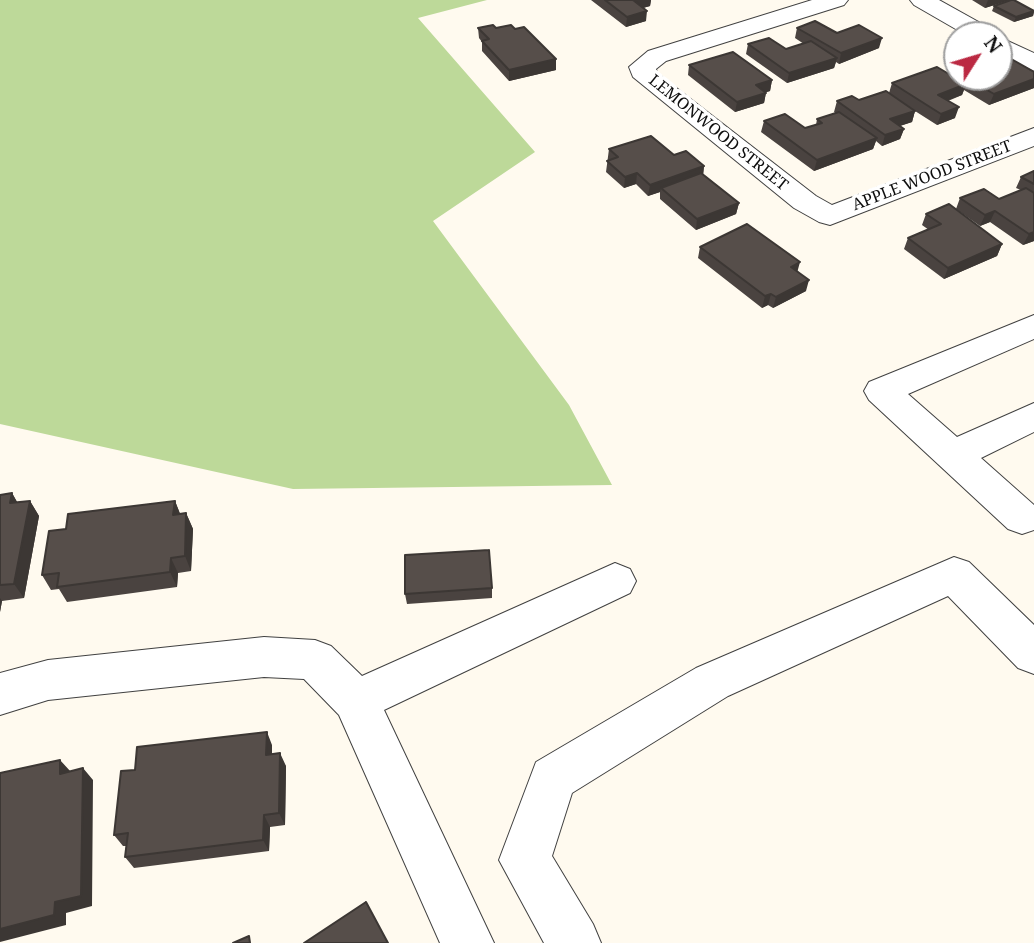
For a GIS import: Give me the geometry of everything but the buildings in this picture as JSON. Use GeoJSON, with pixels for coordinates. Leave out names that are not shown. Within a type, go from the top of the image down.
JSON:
{"type":"FeatureCollection","features":[{"type":"Feature","properties":{"kind":"street","name":"LEMONWOOD STREET"},"geometry":{"type":"LineString","coordinates":[[830,216],[805,202],[646,77],[642,67],[657,56],[836,0]]}},
{"type":"Feature","properties":{"kind":"street"},"geometry":{"type":"LineString","coordinates":[[922,0],[959,21]]}},
{"type":"Feature","properties":{"kind":"street"},"geometry":{"type":"LineString","coordinates":[[1013,52],[1034,63]]}},
{"type":"Feature","properties":{"kind":"street","name":"APPLE WOOD STREET"},"geometry":{"type":"LineString","coordinates":[[830,216],[1034,136]]}},
{"type":"Feature","properties":{"kind":"street"},"geometry":{"type":"LineString","coordinates":[[1030,520],[882,391],[1034,326]]}},
{"type":"Feature","properties":{"kind":"street"},"geometry":{"type":"LineString","coordinates":[[953,455],[1034,416]]}},
{"type":"Feature","properties":{"kind":"street"},"geometry":{"type":"LineString","coordinates":[[574,943],[525,860],[553,778],[712,682],[954,573],[1034,654]]}},
{"type":"Feature","properties":{"kind":"street"},"geometry":{"type":"LineString","coordinates":[[356,701],[615,581]]}},
{"type":"Feature","properties":{"kind":"street"},"geometry":{"type":"LineString","coordinates":[[0,694],[48,680],[264,657],[315,660],[356,701],[467,943]]}},
{"type":"Feature","properties":{"kind":"green space"},"geometry":{"type":"Polygon","coordinates":[[[0,0],[487,0],[418,18],[535,152],[433,221],[569,405],[612,485],[293,489],[0,424],[0,0]]]}}]}
